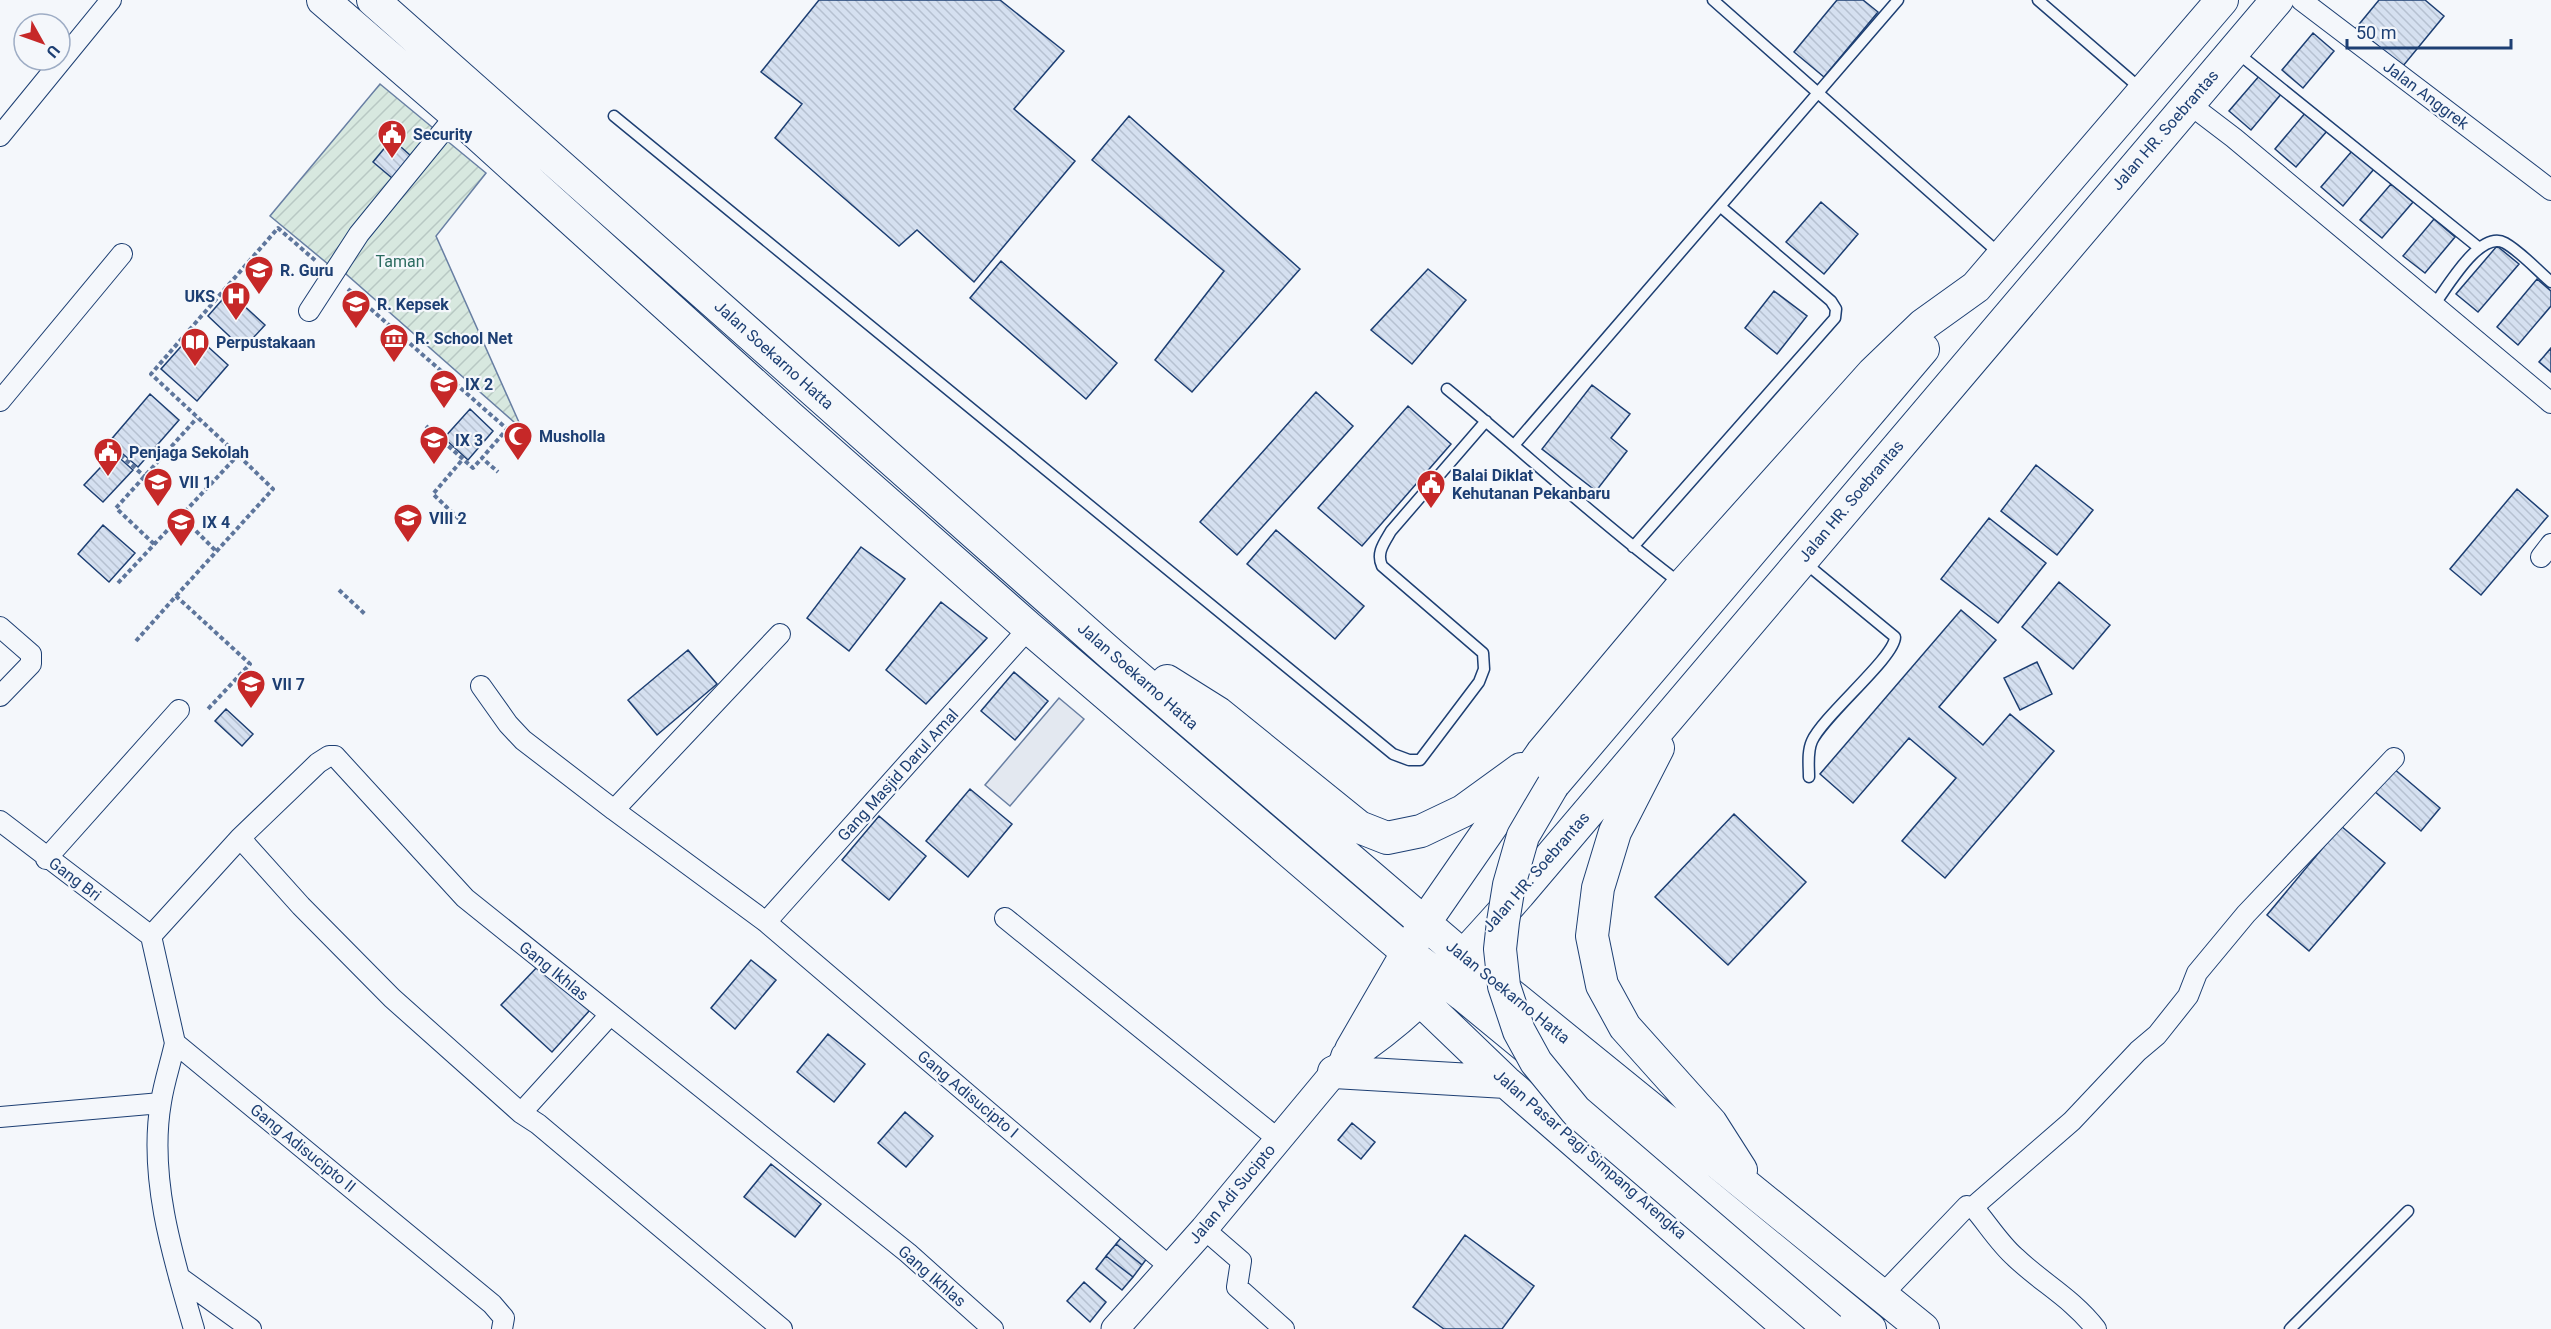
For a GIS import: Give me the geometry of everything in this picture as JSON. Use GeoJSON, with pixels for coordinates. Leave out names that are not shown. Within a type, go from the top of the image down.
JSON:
{"type":"FeatureCollection","features":[{"type":"Feature","properties":{"kind":"main road","name":"Jalan Soekarno Hatta"},"geometry":{"type":"LineString","coordinates":[[323,0],[568,215],[1400,964],[1432,990],[1519,1040],[1870,1329]]}},
{"type":"Feature","properties":{"kind":"main road","name":"Jalan Soekarno Hatta"},"geometry":{"type":"LineString","coordinates":[[373,0],[1112,655],[1463,956],[1923,1329]]}},
{"type":"Feature","properties":{"kind":"main road"},"geometry":{"type":"LineString","coordinates":[[1830,1329],[1575,1111],[1536,1062],[1519,1031],[1504,986],[1500,949],[1509,885],[1523,836],[1553,785],[2222,0]]}},
{"type":"Feature","properties":{"kind":"main road","name":"Jalan HR. Soebrantas"},"geometry":{"type":"LineString","coordinates":[[1432,990],[1519,894],[2277,0]]}},
{"type":"Feature","properties":{"kind":"main road"},"geometry":{"type":"LineString","coordinates":[[568,215],[588,190]]}},
{"type":"Feature","properties":{"kind":"main road"},"geometry":{"type":"LineString","coordinates":[[1400,964],[1425,922],[1542,753],[1683,585],[1873,373],[1923,325],[1976,287]]}},
{"type":"Feature","properties":{"kind":"main road"},"geometry":{"type":"LineString","coordinates":[[1112,655],[1158,675],[1218,713],[1359,827],[1387,838],[1421,831],[1463,811],[1542,753]]}},
{"type":"Feature","properties":{"kind":"main road"},"geometry":{"type":"LineString","coordinates":[[1681,701],[1615,832],[1598,888],[1592,936],[1602,985],[1625,1027],[1711,1123],[1756,1193]]}},
{"type":"Feature","properties":{"kind":"main road","name":"Jalan Adi Sucipto"},"geometry":{"type":"LineString","coordinates":[[1114,1329],[1204,1229],[1341,1065],[1400,964]]}},
{"type":"Feature","properties":{"kind":"main road","name":"Jalan Adi Sucipto"},"geometry":{"type":"LineString","coordinates":[[1341,1065],[1373,1041],[1432,990]]}},
{"type":"Feature","properties":{"kind":"main road","name":"Jalan Pasar Pagi Simpang Arengka"},"geometry":{"type":"LineString","coordinates":[[1432,990],[1506,1082],[1790,1329]]}},
{"type":"Feature","properties":{"kind":"main road"},"geometry":{"type":"LineString","coordinates":[[1341,1065],[1506,1082]]}},
{"type":"Feature","properties":{"kind":"street"},"geometry":{"type":"LineString","coordinates":[[0,136],[111,0]]}},
{"type":"Feature","properties":{"kind":"street","name":"Jalan Anggrek"},"geometry":{"type":"LineString","coordinates":[[2301,0],[2548,182]]}},
{"type":"Feature","properties":{"kind":"street"},"geometry":{"type":"LineString","coordinates":[[2188,103],[2243,145],[2551,402]]}},
{"type":"Feature","properties":{"kind":"street"},"geometry":{"type":"LineString","coordinates":[[309,311],[359,234],[456,116]]}},
{"type":"Feature","properties":{"kind":"street"},"geometry":{"type":"LineString","coordinates":[[0,401],[122,254]]}},
{"type":"Feature","properties":{"kind":"street"},"geometry":{"type":"LineString","coordinates":[[0,627],[31,654],[33,659],[31,664],[0,696]]}},
{"type":"Feature","properties":{"kind":"street","name":"Gang Masjid Darul Amal"},"geometry":{"type":"LineString","coordinates":[[766,922],[1029,628]]}},
{"type":"Feature","properties":{"kind":"street"},"geometry":{"type":"LineString","coordinates":[[614,810],[780,634]]}},
{"type":"Feature","properties":{"kind":"street","name":"Gang Adisucipto I"},"geometry":{"type":"LineString","coordinates":[[481,686],[507,724],[522,740],[766,922],[1169,1266]]}},
{"type":"Feature","properties":{"kind":"street"},"geometry":{"type":"LineString","coordinates":[[46,858],[179,711]]}},
{"type":"Feature","properties":{"kind":"street","name":"Gang Ikhlas"},"geometry":{"type":"LineString","coordinates":[[151,936],[240,838],[318,763],[328,756],[335,756],[465,898],[609,1016],[908,1253],[993,1329]]}},
{"type":"Feature","properties":{"kind":"street"},"geometry":{"type":"LineString","coordinates":[[1973,1207],[2072,1121],[2138,1051],[2157,1035],[2188,996],[2197,973],[2246,914],[2394,758]]}},
{"type":"Feature","properties":{"kind":"street","name":"Gang Bri"},"geometry":{"type":"LineString","coordinates":[[0,821],[151,936]]}},
{"type":"Feature","properties":{"kind":"street"},"geometry":{"type":"LineString","coordinates":[[240,838],[301,906],[392,998],[521,1113],[546,1131],[782,1329]]}},
{"type":"Feature","properties":{"kind":"street"},"geometry":{"type":"LineString","coordinates":[[1005,918],[1278,1139]]}},
{"type":"Feature","properties":{"kind":"street"},"geometry":{"type":"LineString","coordinates":[[151,936],[175,1043],[160,1103],[158,1171],[163,1206],[179,1277],[194,1329]]}},
{"type":"Feature","properties":{"kind":"street"},"geometry":{"type":"LineString","coordinates":[[521,1113],[609,1016]]}},
{"type":"Feature","properties":{"kind":"street","name":"Gang Adisucipto II"},"geometry":{"type":"LineString","coordinates":[[175,1043],[492,1304],[504,1318],[502,1329]]}},
{"type":"Feature","properties":{"kind":"street"},"geometry":{"type":"LineString","coordinates":[[0,1117],[160,1103]]}},
{"type":"Feature","properties":{"kind":"street"},"geometry":{"type":"LineString","coordinates":[[1882,1295],[1959,1211],[1967,1206],[1973,1207],[2014,1256],[2061,1292],[2084,1313],[2096,1329]]}},
{"type":"Feature","properties":{"kind":"street"},"geometry":{"type":"LineString","coordinates":[[1204,1229],[1241,1261],[1237,1287],[1284,1329]]}},
{"type":"Feature","properties":{"kind":"street"},"geometry":{"type":"LineString","coordinates":[[179,1277],[251,1329]]}},
{"type":"Feature","properties":{"kind":"lane"},"geometry":{"type":"LineString","coordinates":[[1713,0],[1819,91],[2003,256]]}},
{"type":"Feature","properties":{"kind":"lane"},"geometry":{"type":"LineString","coordinates":[[1515,444],[1898,0]]}},
{"type":"Feature","properties":{"kind":"lane"},"geometry":{"type":"LineString","coordinates":[[2038,0],[2144,91]]}},
{"type":"Feature","properties":{"kind":"lane"},"geometry":{"type":"LineString","coordinates":[[2234,50],[2478,247]]}},
{"type":"Feature","properties":{"kind":"lane"},"geometry":{"type":"LineString","coordinates":[[614,116],[1384,747],[1393,754],[1409,760],[1420,760],[1479,682],[1484,669],[1483,653],[1382,566],[1379,560],[1381,547],[1390,531],[1486,421]]}},
{"type":"Feature","properties":{"kind":"lane"},"geometry":{"type":"LineString","coordinates":[[1633,547],[1835,318],[1836,309],[1831,301],[1721,207]]}},
{"type":"Feature","properties":{"kind":"lane"},"geometry":{"type":"LineString","coordinates":[[2434,305],[2478,247],[2490,240],[2504,242],[2551,282]]}},
{"type":"Feature","properties":{"kind":"lane"},"geometry":{"type":"LineString","coordinates":[[1447,389],[1515,444],[1633,547],[1683,585]]}},
{"type":"Feature","properties":{"kind":"lane"},"geometry":{"type":"LineString","coordinates":[[1801,560],[1895,637],[1895,642],[1815,735],[1809,752],[1809,777]]}},
{"type":"Feature","properties":{"kind":"lane"},"geometry":{"type":"LineString","coordinates":[[2290,1329],[2408,1211]]}},
{"type":"Feature","properties":{"kind":"path"},"geometry":{"type":"LineString","coordinates":[[136,641],[273,489],[151,374],[278,228],[507,429],[473,468],[426,426]]}},
{"type":"Feature","properties":{"kind":"path"},"geometry":{"type":"LineString","coordinates":[[154,544],[116,508],[197,418]]}},
{"type":"Feature","properties":{"kind":"path"},"geometry":{"type":"LineString","coordinates":[[115,450],[145,477]]}},
{"type":"Feature","properties":{"kind":"path"},"geometry":{"type":"LineString","coordinates":[[118,583],[238,455]]}},
{"type":"Feature","properties":{"kind":"path"},"geometry":{"type":"LineString","coordinates":[[482,458],[498,472]]}},
{"type":"Feature","properties":{"kind":"path"},"geometry":{"type":"LineString","coordinates":[[459,519],[433,494],[463,459]]}},
{"type":"Feature","properties":{"kind":"path"},"geometry":{"type":"LineString","coordinates":[[180,515],[217,552]]}},
{"type":"Feature","properties":{"kind":"path"},"geometry":{"type":"LineString","coordinates":[[339,590],[366,615]]}},
{"type":"Feature","properties":{"kind":"path"},"geometry":{"type":"LineString","coordinates":[[176,596],[250,664],[207,710]]}},
{"type":"Feature","properties":{"kind":"green space","name":"Taman"},"geometry":{"type":"Polygon","coordinates":[[[380,84],[438,132],[334,269],[270,216],[380,84]]]}},
{"type":"Feature","properties":{"kind":"green space","name":"Taman"},"geometry":{"type":"Polygon","coordinates":[[[446,140],[486,173],[436,236],[522,429],[346,274],[354,246],[446,140]]]}},
{"type":"Feature","properties":{"kind":"shaded area"},"geometry":{"type":"Polygon","coordinates":[[[1059,698],[1084,719],[1010,806],[985,785],[1059,698]]]}},
{"type":"Feature","properties":{"kind":"building"},"geometry":{"type":"Polygon","coordinates":[[[819,0],[1000,0],[1064,51],[1014,109],[1075,161],[974,282],[917,230],[899,246],[775,138],[802,104],[761,72],[819,0]]]}},
{"type":"Feature","properties":{"kind":"building"},"geometry":{"type":"Polygon","coordinates":[[[1837,0],[1863,0],[1878,12],[1824,77],[1794,52],[1837,0]]]}},
{"type":"Feature","properties":{"kind":"building"},"geometry":{"type":"Polygon","coordinates":[[[2379,0],[2425,0],[2444,16],[2403,66],[2356,28],[2379,0]]]}},
{"type":"Feature","properties":{"kind":"building"},"geometry":{"type":"Polygon","coordinates":[[[2313,33],[2334,51],[2303,88],[2282,70],[2313,33]]]}},
{"type":"Feature","properties":{"kind":"building"},"geometry":{"type":"Polygon","coordinates":[[[2260,75],[2282,93],[2251,130],[2229,111],[2260,75]]]}},
{"type":"Feature","properties":{"kind":"building"},"geometry":{"type":"Polygon","coordinates":[[[2306,112],[2327,131],[2296,167],[2275,149],[2306,112]]]}},
{"type":"Feature","properties":{"kind":"building"},"geometry":{"type":"Polygon","coordinates":[[[1129,116],[1300,269],[1192,392],[1155,360],[1224,271],[1092,160],[1129,116]]]}},
{"type":"Feature","properties":{"kind":"building","name":"Security"},"geometry":{"type":"Polygon","coordinates":[[[392,139],[411,156],[392,178],[373,162],[392,139]]]}},
{"type":"Feature","properties":{"kind":"building"},"geometry":{"type":"Polygon","coordinates":[[[2352,151],[2374,169],[2343,206],[2321,187],[2352,151]]]}},
{"type":"Feature","properties":{"kind":"building"},"geometry":{"type":"Polygon","coordinates":[[[2391,184],[2413,202],[2382,238],[2360,220],[2391,184]]]}},
{"type":"Feature","properties":{"kind":"building"},"geometry":{"type":"Polygon","coordinates":[[[1821,202],[1858,234],[1824,274],[1786,242],[1821,202]]]}},
{"type":"Feature","properties":{"kind":"building"},"geometry":{"type":"Polygon","coordinates":[[[2434,219],[2455,237],[2425,273],[2403,256],[2434,219]]]}},
{"type":"Feature","properties":{"kind":"building"},"geometry":{"type":"Polygon","coordinates":[[[2497,246],[2519,264],[2478,312],[2456,294],[2497,246]]]}},
{"type":"Feature","properties":{"kind":"building"},"geometry":{"type":"Polygon","coordinates":[[[1001,261],[1117,363],[1086,399],[970,298],[1001,261]]]}},
{"type":"Feature","properties":{"kind":"building"},"geometry":{"type":"Polygon","coordinates":[[[1428,269],[1466,300],[1412,364],[1371,330],[1428,269]]]}},
{"type":"Feature","properties":{"kind":"building"},"geometry":{"type":"Polygon","coordinates":[[[2537,279],[2551,291],[2551,306],[2518,345],[2497,327],[2537,279]]]}},
{"type":"Feature","properties":{"kind":"building"},"geometry":{"type":"Polygon","coordinates":[[[1774,291],[1807,316],[1777,354],[1745,328],[1774,291]]]}},
{"type":"Feature","properties":{"kind":"building","name":"UKS"},"geometry":{"type":"Polygon","coordinates":[[[229,292],[265,325],[243,349],[208,316],[229,292]]]}},
{"type":"Feature","properties":{"kind":"building","name":"Perpustakaan"},"geometry":{"type":"Polygon","coordinates":[[[193,333],[228,365],[197,401],[161,369],[193,333]]]}},
{"type":"Feature","properties":{"kind":"building"},"geometry":{"type":"Polygon","coordinates":[[[2551,348],[2551,372],[2539,362],[2551,348]]]}},
{"type":"Feature","properties":{"kind":"building"},"geometry":{"type":"Polygon","coordinates":[[[1592,385],[1630,414],[1611,438],[1627,451],[1596,491],[1542,449],[1592,385]]]}},
{"type":"Feature","properties":{"kind":"building"},"geometry":{"type":"Polygon","coordinates":[[[1316,392],[1353,426],[1237,555],[1200,522],[1316,392]]]}},
{"type":"Feature","properties":{"kind":"building"},"geometry":{"type":"Polygon","coordinates":[[[150,394],[179,420],[138,467],[109,442],[150,394]]]}},
{"type":"Feature","properties":{"kind":"building"},"geometry":{"type":"Polygon","coordinates":[[[1408,406],[1451,444],[1362,546],[1318,508],[1408,406]]]}},
{"type":"Feature","properties":{"kind":"building"},"geometry":{"type":"Polygon","coordinates":[[[470,409],[493,431],[468,460],[444,438],[470,409]]]}},
{"type":"Feature","properties":{"kind":"building","name":"Penjaga Sekolah"},"geometry":{"type":"Polygon","coordinates":[[[114,453],[133,470],[103,502],[84,485],[114,453]]]}},
{"type":"Feature","properties":{"kind":"building"},"geometry":{"type":"Polygon","coordinates":[[[2036,465],[2093,510],[2057,555],[2001,511],[2036,465]]]}},
{"type":"Feature","properties":{"kind":"building"},"geometry":{"type":"Polygon","coordinates":[[[2517,489],[2548,516],[2481,595],[2450,569],[2517,489]]]}},
{"type":"Feature","properties":{"kind":"building"},"geometry":{"type":"Polygon","coordinates":[[[1989,518],[2046,563],[1998,623],[1941,579],[1989,518]]]}},
{"type":"Feature","properties":{"kind":"building"},"geometry":{"type":"Polygon","coordinates":[[[103,525],[135,553],[109,582],[78,554],[103,525]]]}},
{"type":"Feature","properties":{"kind":"building"},"geometry":{"type":"Polygon","coordinates":[[[1276,530],[1364,606],[1335,639],[1247,564],[1276,530]]]}},
{"type":"Feature","properties":{"kind":"building"},"geometry":{"type":"Polygon","coordinates":[[[861,547],[905,579],[849,651],[807,618],[861,547]]]}},
{"type":"Feature","properties":{"kind":"building"},"geometry":{"type":"Polygon","coordinates":[[[2059,582],[2110,625],[2073,669],[2022,627],[2059,582]]]}},
{"type":"Feature","properties":{"kind":"building"},"geometry":{"type":"Polygon","coordinates":[[[941,602],[987,638],[926,704],[886,670],[941,602]]]}},
{"type":"Feature","properties":{"kind":"building"},"geometry":{"type":"Polygon","coordinates":[[[1961,610],[1996,640],[1939,707],[1983,745],[2010,714],[2054,751],[1945,878],[1902,841],[1956,778],[1909,738],[1853,803],[1820,774],[1961,610]]]}},
{"type":"Feature","properties":{"kind":"building"},"geometry":{"type":"Polygon","coordinates":[[[688,650],[717,684],[657,735],[628,700],[688,650]]]}},
{"type":"Feature","properties":{"kind":"building"},"geometry":{"type":"Polygon","coordinates":[[[2037,662],[2052,694],[2020,710],[2004,678],[2037,662]]]}},
{"type":"Feature","properties":{"kind":"building"},"geometry":{"type":"Polygon","coordinates":[[[1014,672],[1048,701],[1015,740],[981,711],[1014,672]]]}},
{"type":"Feature","properties":{"kind":"building"},"geometry":{"type":"Polygon","coordinates":[[[226,709],[253,734],[242,746],[215,721],[226,709]]]}},
{"type":"Feature","properties":{"kind":"building"},"geometry":{"type":"Polygon","coordinates":[[[2393,768],[2440,808],[2421,831],[2374,791],[2393,768]]]}},
{"type":"Feature","properties":{"kind":"building"},"geometry":{"type":"Polygon","coordinates":[[[970,789],[1012,824],[968,877],[926,841],[970,789]]]}},
{"type":"Feature","properties":{"kind":"building"},"geometry":{"type":"Polygon","coordinates":[[[1734,814],[1806,882],[1728,965],[1655,897],[1734,814]]]}},
{"type":"Feature","properties":{"kind":"building"},"geometry":{"type":"Polygon","coordinates":[[[879,816],[926,856],[889,900],[842,860],[879,816]]]}},
{"type":"Feature","properties":{"kind":"building"},"geometry":{"type":"Polygon","coordinates":[[[2341,826],[2385,863],[2309,951],[2267,915],[2341,826]]]}},
{"type":"Feature","properties":{"kind":"building"},"geometry":{"type":"Polygon","coordinates":[[[751,960],[776,980],[735,1029],[711,1008],[751,960]]]}},
{"type":"Feature","properties":{"kind":"building"},"geometry":{"type":"Polygon","coordinates":[[[540,964],[590,1010],[552,1052],[501,1005],[540,964]]]}},
{"type":"Feature","properties":{"kind":"building"},"geometry":{"type":"Polygon","coordinates":[[[828,1034],[865,1064],[834,1102],[797,1072],[828,1034]]]}},
{"type":"Feature","properties":{"kind":"building"},"geometry":{"type":"Polygon","coordinates":[[[905,1112],[933,1136],[906,1167],[878,1143],[905,1112]]]}},
{"type":"Feature","properties":{"kind":"building"},"geometry":{"type":"Polygon","coordinates":[[[1352,1123],[1375,1142],[1361,1159],[1338,1140],[1352,1123]]]}},
{"type":"Feature","properties":{"kind":"building"},"geometry":{"type":"Polygon","coordinates":[[[771,1164],[821,1204],[795,1237],[744,1197],[771,1164]]]}},
{"type":"Feature","properties":{"kind":"building"},"geometry":{"type":"Polygon","coordinates":[[[1125,1233],[1151,1253],[1142,1265],[1116,1244],[1125,1233]]]}},
{"type":"Feature","properties":{"kind":"building"},"geometry":{"type":"Polygon","coordinates":[[[1465,1235],[1534,1286],[1502,1329],[1444,1329],[1413,1307],[1465,1235]]]}},
{"type":"Feature","properties":{"kind":"building"},"geometry":{"type":"Polygon","coordinates":[[[1116,1244],[1142,1265],[1133,1277],[1106,1256],[1116,1244]]]}},
{"type":"Feature","properties":{"kind":"building"},"geometry":{"type":"Polygon","coordinates":[[[1106,1256],[1133,1277],[1122,1290],[1096,1269],[1106,1256]]]}},
{"type":"Feature","properties":{"kind":"building"},"geometry":{"type":"Polygon","coordinates":[[[1084,1282],[1106,1302],[1090,1322],[1067,1301],[1084,1282]]]}},
{"type":"Feature","properties":{"kind":"place","name":"Security"},"geometry":{"type":"Point","coordinates":[392,160]}},
{"type":"Feature","properties":{"kind":"place","name":"R. Guru"},"geometry":{"type":"Point","coordinates":[259,296]}},
{"type":"Feature","properties":{"kind":"place","name":"UKS"},"geometry":{"type":"Point","coordinates":[236,322]}},
{"type":"Feature","properties":{"kind":"place","name":"R. Kepsek"},"geometry":{"type":"Point","coordinates":[356,330]}},
{"type":"Feature","properties":{"kind":"place","name":"R. School Net"},"geometry":{"type":"Point","coordinates":[394,364]}},
{"type":"Feature","properties":{"kind":"place","name":"Perpustakaan"},"geometry":{"type":"Point","coordinates":[195,368]}},
{"type":"Feature","properties":{"kind":"place","name":"IX 2"},"geometry":{"type":"Point","coordinates":[444,410]}},
{"type":"Feature","properties":{"kind":"place","name":"Musholla"},"geometry":{"type":"Point","coordinates":[518,462]}},
{"type":"Feature","properties":{"kind":"place","name":"IX 3"},"geometry":{"type":"Point","coordinates":[434,466]}},
{"type":"Feature","properties":{"kind":"place","name":"Penjaga Sekolah"},"geometry":{"type":"Point","coordinates":[108,478]}},
{"type":"Feature","properties":{"kind":"place","name":"VII 1"},"geometry":{"type":"Point","coordinates":[158,508]}},
{"type":"Feature","properties":{"kind":"place","name":"Balai Diklat Kehutanan Pekanbaru"},"geometry":{"type":"Point","coordinates":[1431,510]}},
{"type":"Feature","properties":{"kind":"place","name":"VIII 2"},"geometry":{"type":"Point","coordinates":[408,544]}},
{"type":"Feature","properties":{"kind":"place","name":"IX 4"},"geometry":{"type":"Point","coordinates":[181,548]}},
{"type":"Feature","properties":{"kind":"place","name":"VII 7"},"geometry":{"type":"Point","coordinates":[251,710]}}]}
